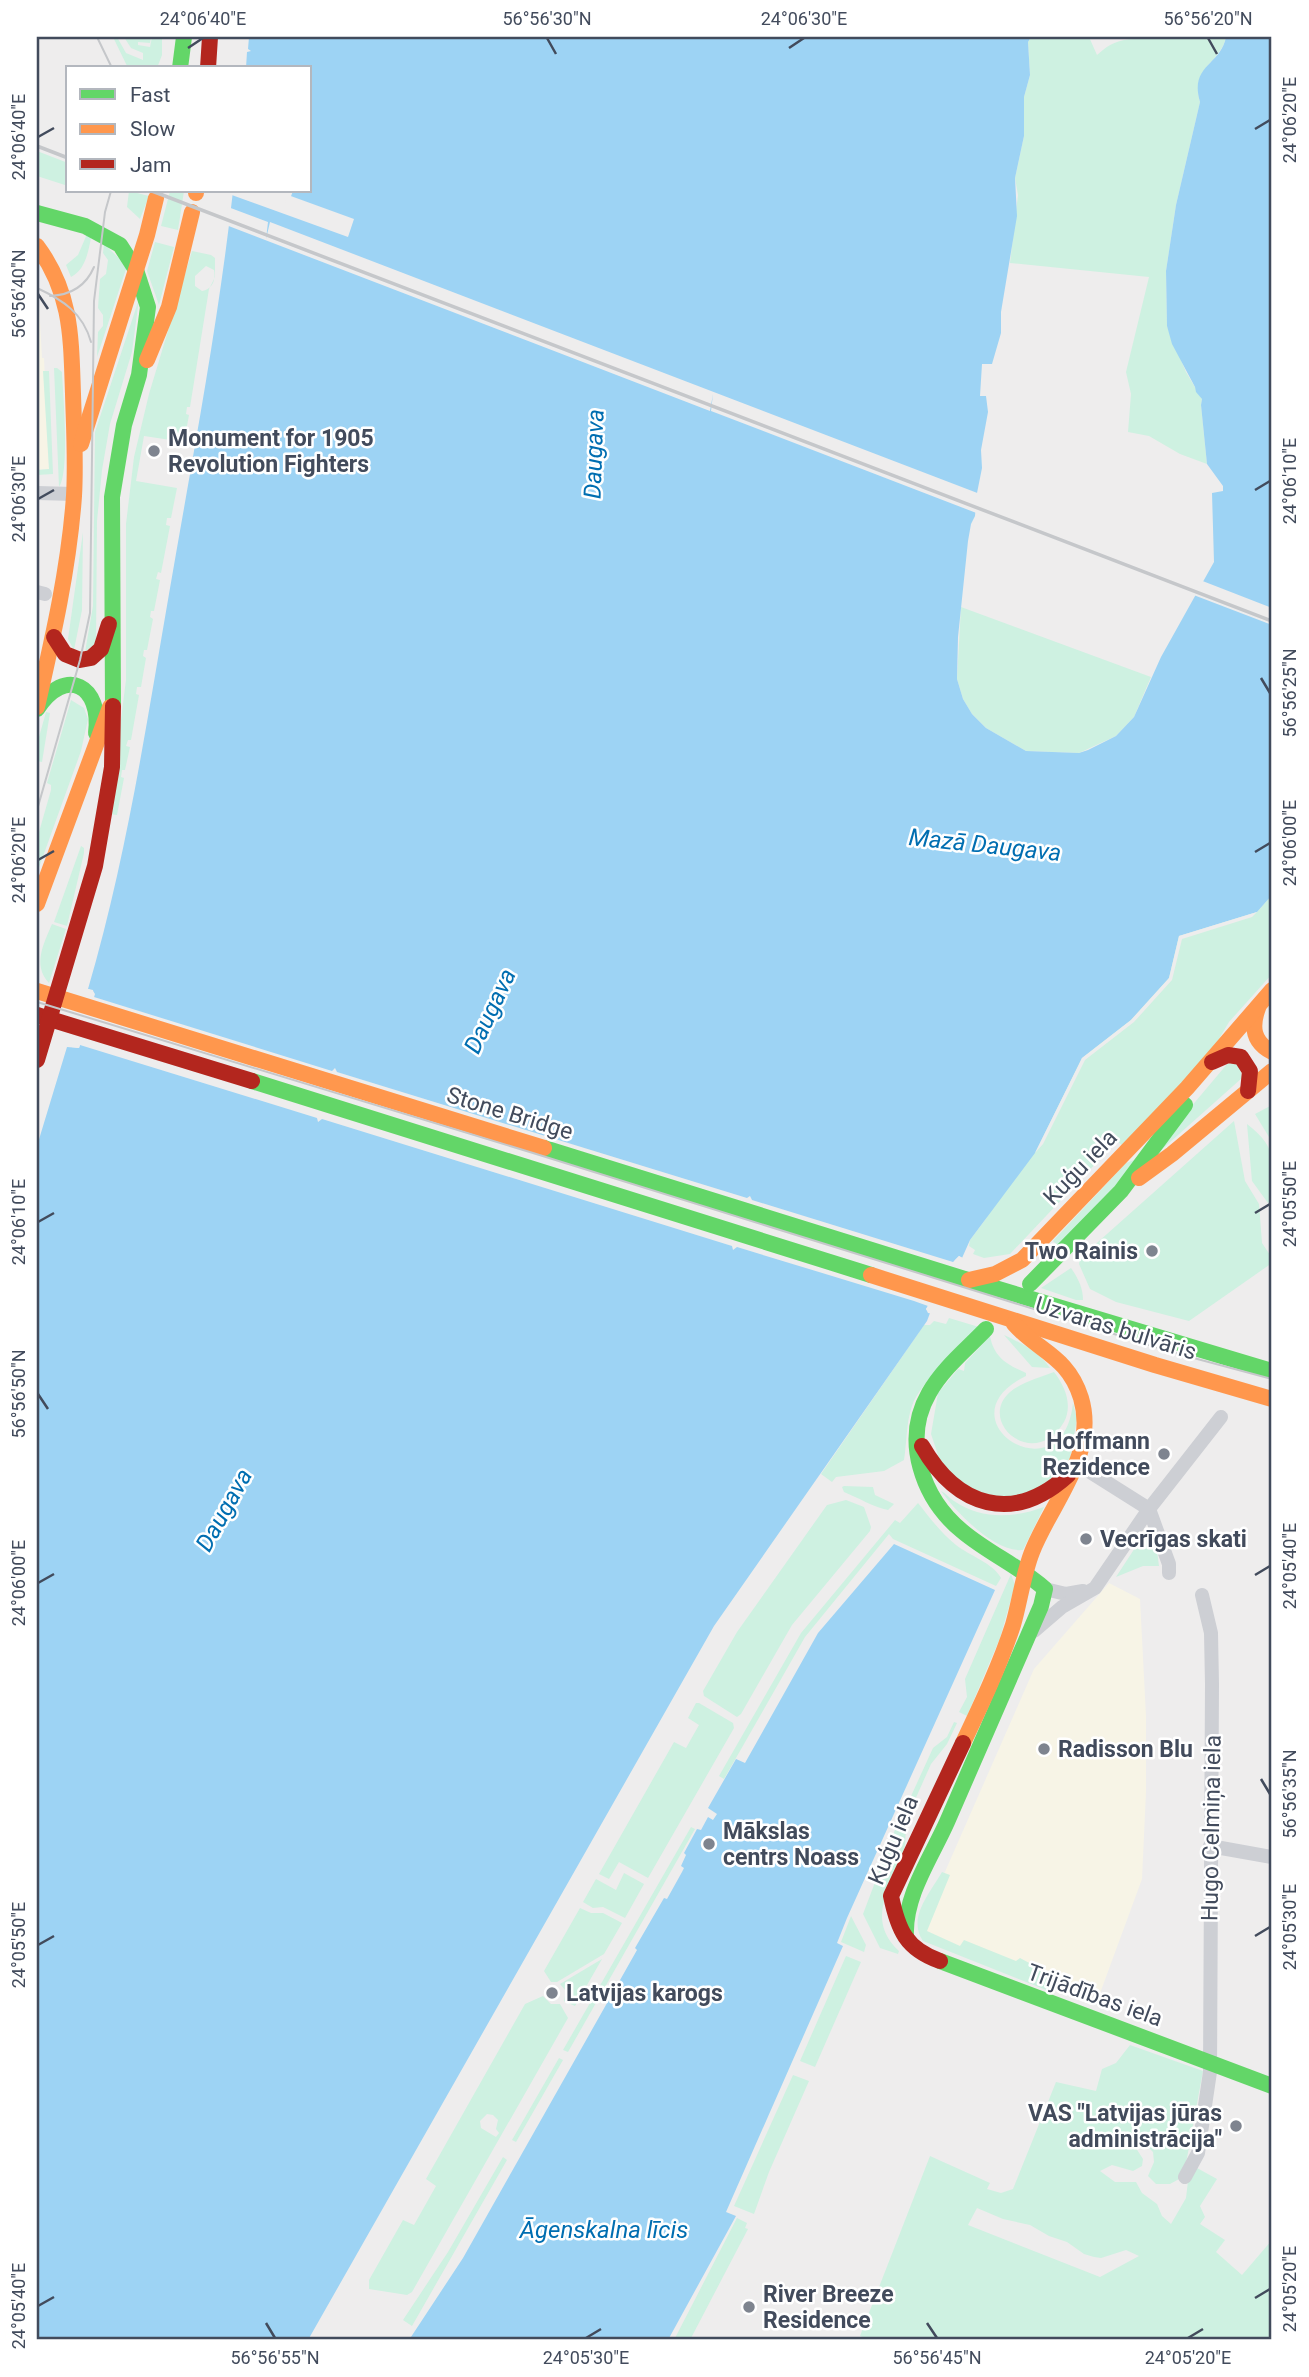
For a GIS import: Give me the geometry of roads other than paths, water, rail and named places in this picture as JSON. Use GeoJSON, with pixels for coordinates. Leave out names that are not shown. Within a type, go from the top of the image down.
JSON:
{"type":"FeatureCollection","features":[{"type":"Feature","properties":{"kind":"main road"},"geometry":{"type":"LineString","coordinates":[[180,66],[184,37]]}},
{"type":"Feature","properties":{"kind":"main road"},"geometry":{"type":"LineString","coordinates":[[208,66],[210,37]]}},
{"type":"Feature","properties":{"kind":"main road"},"geometry":{"type":"LineString","coordinates":[[75,464],[156,198]]}},
{"type":"Feature","properties":{"kind":"main road"},"geometry":{"type":"LineString","coordinates":[[139,375],[152,351],[163,320],[186,245],[192,212]]}},
{"type":"Feature","properties":{"kind":"main road"},"geometry":{"type":"LineString","coordinates":[[37,213],[85,226],[120,245],[136,270],[148,307],[139,375],[124,425],[112,497],[112,767],[97,857],[37,1060]]}},
{"type":"Feature","properties":{"kind":"main road"},"geometry":{"type":"LineString","coordinates":[[37,246],[58,277],[70,316],[75,464],[68,553],[54,637],[37,708]]}},
{"type":"Feature","properties":{"kind":"main road"},"geometry":{"type":"LineString","coordinates":[[54,637],[65,654],[80,660],[91,658],[101,649],[111,618]]}},
{"type":"Feature","properties":{"kind":"main road"},"geometry":{"type":"LineString","coordinates":[[37,708],[47,694],[68,684],[84,690],[96,707],[99,721],[88,767]]}},
{"type":"Feature","properties":{"kind":"main road"},"geometry":{"type":"LineString","coordinates":[[37,904],[114,697]]}},
{"type":"Feature","properties":{"kind":"main road","name":"Kuģu iela"},"geometry":{"type":"LineString","coordinates":[[963,1279],[995,1274],[1022,1260],[1211,1063],[1272,990]]}},
{"type":"Feature","properties":{"kind":"main road","name":"Stone Bridge"},"geometry":{"type":"LineString","coordinates":[[42,993],[963,1279]]}},
{"type":"Feature","properties":{"kind":"main road"},"geometry":{"type":"LineString","coordinates":[[1260,1003],[1252,1029],[1256,1040],[1264,1049],[1272,1052]]}},
{"type":"Feature","properties":{"kind":"main road","name":"Stone Bridge"},"geometry":{"type":"LineString","coordinates":[[39,1016],[947,1297]]}},
{"type":"Feature","properties":{"kind":"main road"},"geometry":{"type":"LineString","coordinates":[[1211,1063],[1228,1055],[1241,1057],[1250,1072],[1248,1091]]}},
{"type":"Feature","properties":{"kind":"main road","name":"Kuģu iela"},"geometry":{"type":"LineString","coordinates":[[1030,1284],[1121,1191],[1202,1083],[1211,1063]]}},
{"type":"Feature","properties":{"kind":"main road","name":"Kuģu iela"},"geometry":{"type":"LineString","coordinates":[[1121,1191],[1172,1154],[1272,1071]]}},
{"type":"Feature","properties":{"kind":"main road","name":"Uzvaras bulvāris"},"geometry":{"type":"LineString","coordinates":[[963,1279],[1272,1371]]}},
{"type":"Feature","properties":{"kind":"main road","name":"Uzvaras bulvāris"},"geometry":{"type":"LineString","coordinates":[[947,1297],[1010,1319],[1272,1399]]}},
{"type":"Feature","properties":{"kind":"main road","name":"Kuģu iela"},"geometry":{"type":"LineString","coordinates":[[906,1941],[896,1922],[891,1896],[1005,1644],[1031,1554],[1067,1486],[1084,1428],[1082,1404],[1074,1382],[1052,1354],[1021,1333],[1010,1319]]}},
{"type":"Feature","properties":{"kind":"main road"},"geometry":{"type":"LineString","coordinates":[[986,1329],[929,1393],[918,1420],[918,1458],[922,1475],[940,1509],[962,1531],[1027,1573],[1045,1589]]}},
{"type":"Feature","properties":{"kind":"main road"},"geometry":{"type":"LineString","coordinates":[[916,1433],[940,1475],[962,1493],[988,1504],[1002,1505],[1031,1500],[1045,1494],[1074,1468]]}},
{"type":"Feature","properties":{"kind":"main road","name":"Kuģu iela"},"geometry":{"type":"LineString","coordinates":[[906,1941],[905,1919],[911,1897],[1041,1606],[1045,1589]]}},
{"type":"Feature","properties":{"kind":"main road"},"geometry":{"type":"LineString","coordinates":[[925,1822],[926,1836],[931,1839],[942,1831]]}},
{"type":"Feature","properties":{"kind":"main road","name":"Trijādības iela"},"geometry":{"type":"LineString","coordinates":[[906,1941],[920,1954],[1272,2086]]}},
{"type":"Feature","properties":{"kind":"street"},"geometry":{"type":"LineString","coordinates":[[37,493],[74,494]]}},
{"type":"Feature","properties":{"kind":"street","name":"Kuģu iela"},"geometry":{"type":"LineString","coordinates":[[1026,1640],[1052,1615],[1095,1588],[1149,1509],[1221,1417]]}},
{"type":"Feature","properties":{"kind":"street"},"geometry":{"type":"LineString","coordinates":[[1074,1468],[1149,1509],[1169,1568]]}},
{"type":"Feature","properties":{"kind":"street"},"geometry":{"type":"LineString","coordinates":[[1045,1589],[1066,1594],[1095,1588]]}},
{"type":"Feature","properties":{"kind":"street","name":"Hugo Celmiņa iela"},"geometry":{"type":"LineString","coordinates":[[1185,2177],[1198,2153],[1210,2072],[1212,1671],[1211,1633],[1202,1595]]}},
{"type":"Feature","properties":{"kind":"street"},"geometry":{"type":"LineString","coordinates":[[1210,1846],[1272,1857]]}},
{"type":"Feature","properties":{"kind":"water"},"geometry":{"type":"Polygon","coordinates":[[[249,37],[1031,37],[1028,42],[1030,75],[1024,97],[1024,136],[1015,178],[1017,216],[1001,312],[1001,333],[992,364],[982,364],[980,396],[986,396],[988,412],[981,450],[982,468],[975,516],[968,541],[958,637],[957,679],[963,699],[972,714],[986,728],[1026,751],[1079,753],[1116,736],[1134,717],[1161,657],[1214,562],[1212,493],[1223,491],[1223,486],[1207,464],[1202,399],[1172,344],[1167,326],[1166,271],[1176,205],[1200,102],[1198,90],[1202,73],[1218,54],[1226,37],[1272,37],[1272,895],[1257,912],[1179,936],[1169,978],[1131,1020],[1082,1058],[1035,1153],[970,1240],[962,1258],[959,1256],[955,1260],[926,1309],[930,1313],[927,1321],[714,1626],[308,2340],[37,2340],[37,1146],[67,1047],[79,1048],[95,994],[88,989],[113,892],[143,743],[212,343],[233,192],[285,212],[293,192],[312,192],[312,66],[246,66],[247,52],[251,51],[248,49],[249,37]]]}},
{"type":"Feature","properties":{"kind":"water","name":"Āgenskalna līcis"},"geometry":{"type":"Polygon","coordinates":[[[894,1544],[995,1590],[847,1918],[837,1943],[843,1946],[726,2212],[736,2216],[668,2340],[409,2340],[463,2258],[637,1950],[635,1948],[664,1898],[667,1899],[684,1868],[681,1866],[686,1855],[684,1853],[697,1829],[701,1830],[708,1817],[713,1820],[717,1814],[708,1808],[736,1759],[745,1763],[818,1633],[894,1544]]]}},
{"type":"Feature","properties":{"kind":"tram line"},"geometry":{"type":"LineString","coordinates":[[97,37],[111,66]]}},
{"type":"Feature","properties":{"kind":"tram line"},"geometry":{"type":"LineString","coordinates":[[37,810],[80,660],[90,613],[94,301],[105,212],[111,192]]}},
{"type":"Feature","properties":{"kind":"tram line"},"geometry":{"type":"LineString","coordinates":[[50,296],[65,294],[77,288],[87,279],[94,267]]}},
{"type":"Feature","properties":{"kind":"tram line"},"geometry":{"type":"LineString","coordinates":[[37,288],[71,309],[83,323],[91,342]]}},
{"type":"Feature","properties":{"kind":"tram line"},"geometry":{"type":"LineString","coordinates":[[37,1002],[1175,1353],[1272,1379]]}},
{"type":"Feature","properties":{"kind":"railway"},"geometry":{"type":"LineString","coordinates":[[37,146],[66,157]]}},
{"type":"Feature","properties":{"kind":"railway"},"geometry":{"type":"LineString","coordinates":[[155,192],[1272,621]]}},
{"type":"Feature","properties":{"kind":"place","name":"Monument for 1905 Revolution Fighters"},"geometry":{"type":"Point","coordinates":[154,451]}},
{"type":"Feature","properties":{"kind":"place","name":"Two Rainis"},"geometry":{"type":"Point","coordinates":[1152,1251]}},
{"type":"Feature","properties":{"kind":"place","name":"Hoffmann Rezidence"},"geometry":{"type":"Point","coordinates":[1164,1454]}},
{"type":"Feature","properties":{"kind":"place","name":"Vecrīgas skati"},"geometry":{"type":"Point","coordinates":[1086,1539]}},
{"type":"Feature","properties":{"kind":"place","name":"Radisson Blu"},"geometry":{"type":"Point","coordinates":[1044,1749]}},
{"type":"Feature","properties":{"kind":"place","name":"Mākslas centrs Noass"},"geometry":{"type":"Point","coordinates":[709,1844]}},
{"type":"Feature","properties":{"kind":"place","name":"Latvijas karogs"},"geometry":{"type":"Point","coordinates":[552,1993]}},
{"type":"Feature","properties":{"kind":"place","name":"VAS \"Latvijas jūras administrācija\""},"geometry":{"type":"Point","coordinates":[1236,2126]}},
{"type":"Feature","properties":{"kind":"place","name":"River Breeze Residence"},"geometry":{"type":"Point","coordinates":[749,2307]}},
{"type":"Feature","properties":{"kind":"water label","name":"Daugava"},"geometry":{"type":"Point","coordinates":[594,454]}},
{"type":"Feature","properties":{"kind":"water label","name":"Mazā Daugava"},"geometry":{"type":"Point","coordinates":[985,845]}},
{"type":"Feature","properties":{"kind":"water label","name":"Daugava"},"geometry":{"type":"Point","coordinates":[490,1011]}},
{"type":"Feature","properties":{"kind":"water label","name":"Daugava"},"geometry":{"type":"Point","coordinates":[224,1510]}}]}
